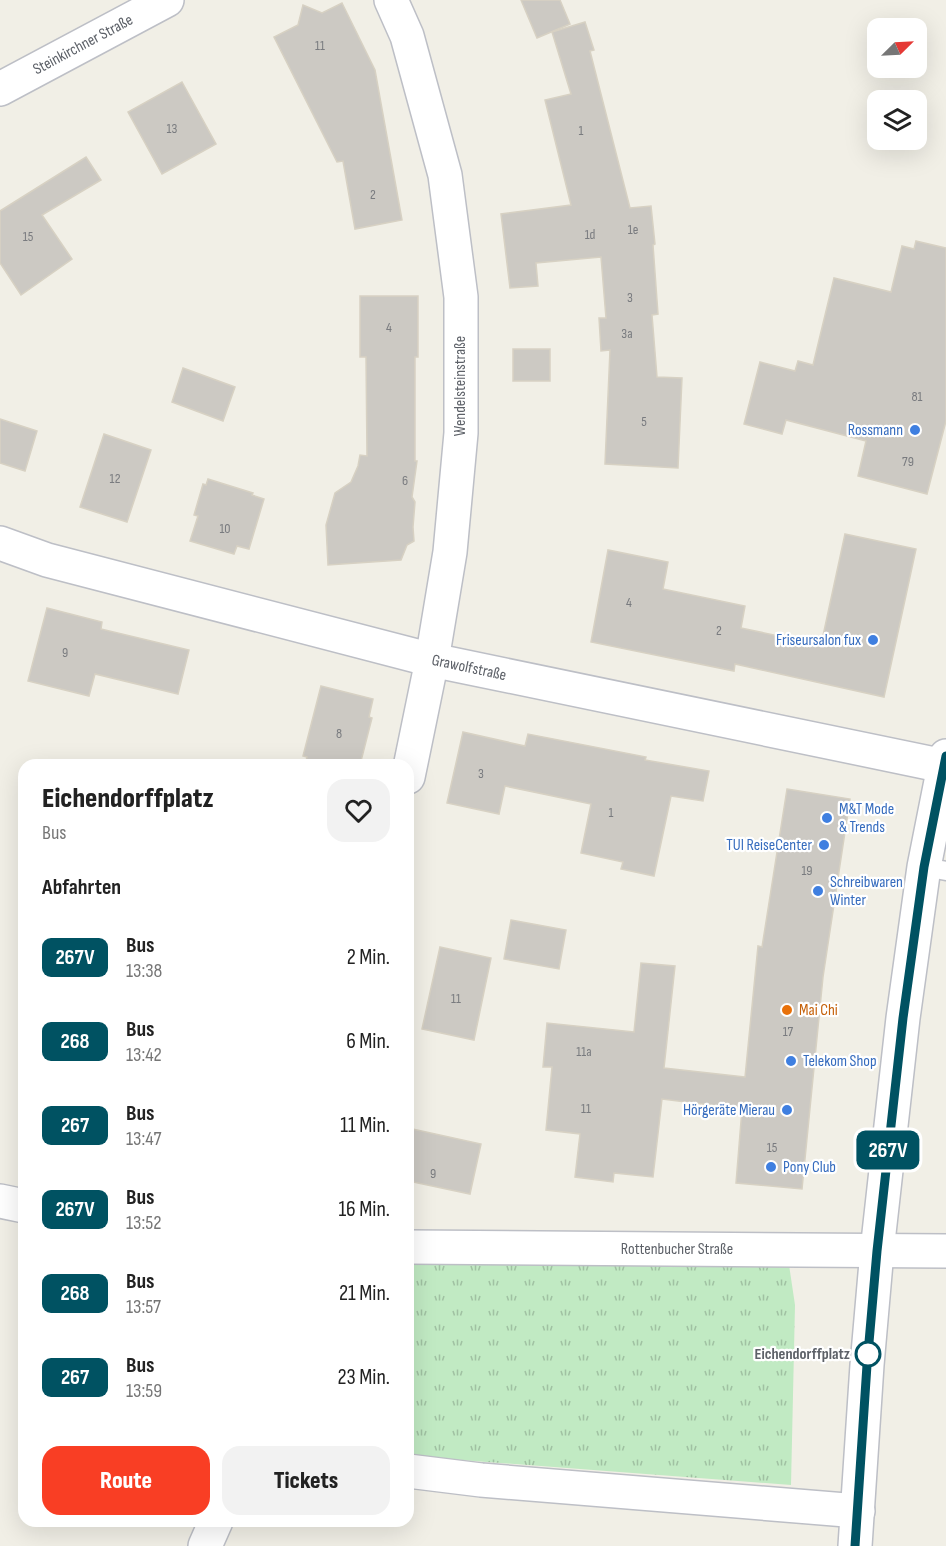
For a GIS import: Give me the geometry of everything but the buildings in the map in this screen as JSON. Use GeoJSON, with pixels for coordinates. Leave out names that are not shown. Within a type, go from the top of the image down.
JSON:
{"type":"FeatureCollection","features":[{"type":"Feature","properties":{"kind":"street","name":"Steinkirchner Straße"},"geometry":{"type":"LineString","coordinates":[[0,89],[167,0]]}},
{"type":"Feature","properties":{"kind":"street","name":"Wendelsteinstraße"},"geometry":{"type":"LineString","coordinates":[[391,0],[407,36],[445,175],[460,297],[461,433],[450,552],[432,660],[412,759]]}},
{"type":"Feature","properties":{"kind":"street","name":"Grawolfstraße"},"geometry":{"type":"LineString","coordinates":[[0,543],[47,560],[432,660],[945,761]]}},
{"type":"Feature","properties":{"kind":"street"},"geometry":{"type":"LineString","coordinates":[[855,1546],[877,1251],[903,1018],[935,869],[945,761]]}},
{"type":"Feature","properties":{"kind":"street"},"geometry":{"type":"LineString","coordinates":[[0,1201],[18,1205]]}},
{"type":"Feature","properties":{"kind":"street","name":"Rottenbucher Straße"},"geometry":{"type":"LineString","coordinates":[[414,1247],[946,1251]]}},
{"type":"Feature","properties":{"kind":"street"},"geometry":{"type":"LineString","coordinates":[[414,1472],[481,1480],[858,1510]]}},
{"type":"Feature","properties":{"kind":"street"},"geometry":{"type":"LineString","coordinates":[[205,1546],[213,1527]]}},
{"type":"Feature","properties":{"kind":"green space","name":"Eichendorffplatz"},"geometry":{"type":"Polygon","coordinates":[[[788,1258],[795,1305],[791,1485],[414,1456],[414,1262],[788,1258]]]}},
{"type":"Feature","properties":{"kind":"bus line","name":"267V"},"geometry":{"type":"LineString","coordinates":[[855,1546],[877,1251],[903,1018],[924,867],[946,756]]}},
{"type":"Feature","properties":{"kind":"place","name":"Rossmann"},"geometry":{"type":"Point","coordinates":[915,430]}},
{"type":"Feature","properties":{"kind":"place","name":"Friseursalon fux"},"geometry":{"type":"Point","coordinates":[873,640]}},
{"type":"Feature","properties":{"kind":"place","name":"M&T Mode & Trends"},"geometry":{"type":"Point","coordinates":[827,818]}},
{"type":"Feature","properties":{"kind":"place","name":"TUI ReiseCenter"},"geometry":{"type":"Point","coordinates":[824,845]}},
{"type":"Feature","properties":{"kind":"place","name":"Schreibwaren Winter"},"geometry":{"type":"Point","coordinates":[818,891]}},
{"type":"Feature","properties":{"kind":"place","name":"Mai Chi"},"geometry":{"type":"Point","coordinates":[787,1010]}},
{"type":"Feature","properties":{"kind":"place","name":"Telekom Shop"},"geometry":{"type":"Point","coordinates":[791,1061]}},
{"type":"Feature","properties":{"kind":"place","name":"Hörgeräte Mierau"},"geometry":{"type":"Point","coordinates":[787,1110]}},
{"type":"Feature","properties":{"kind":"place","name":"Pony Club"},"geometry":{"type":"Point","coordinates":[771,1167]}},
{"type":"Feature","properties":{"kind":"place","name":"Eichendorffplatz"},"geometry":{"type":"Point","coordinates":[868,1354]}}]}
